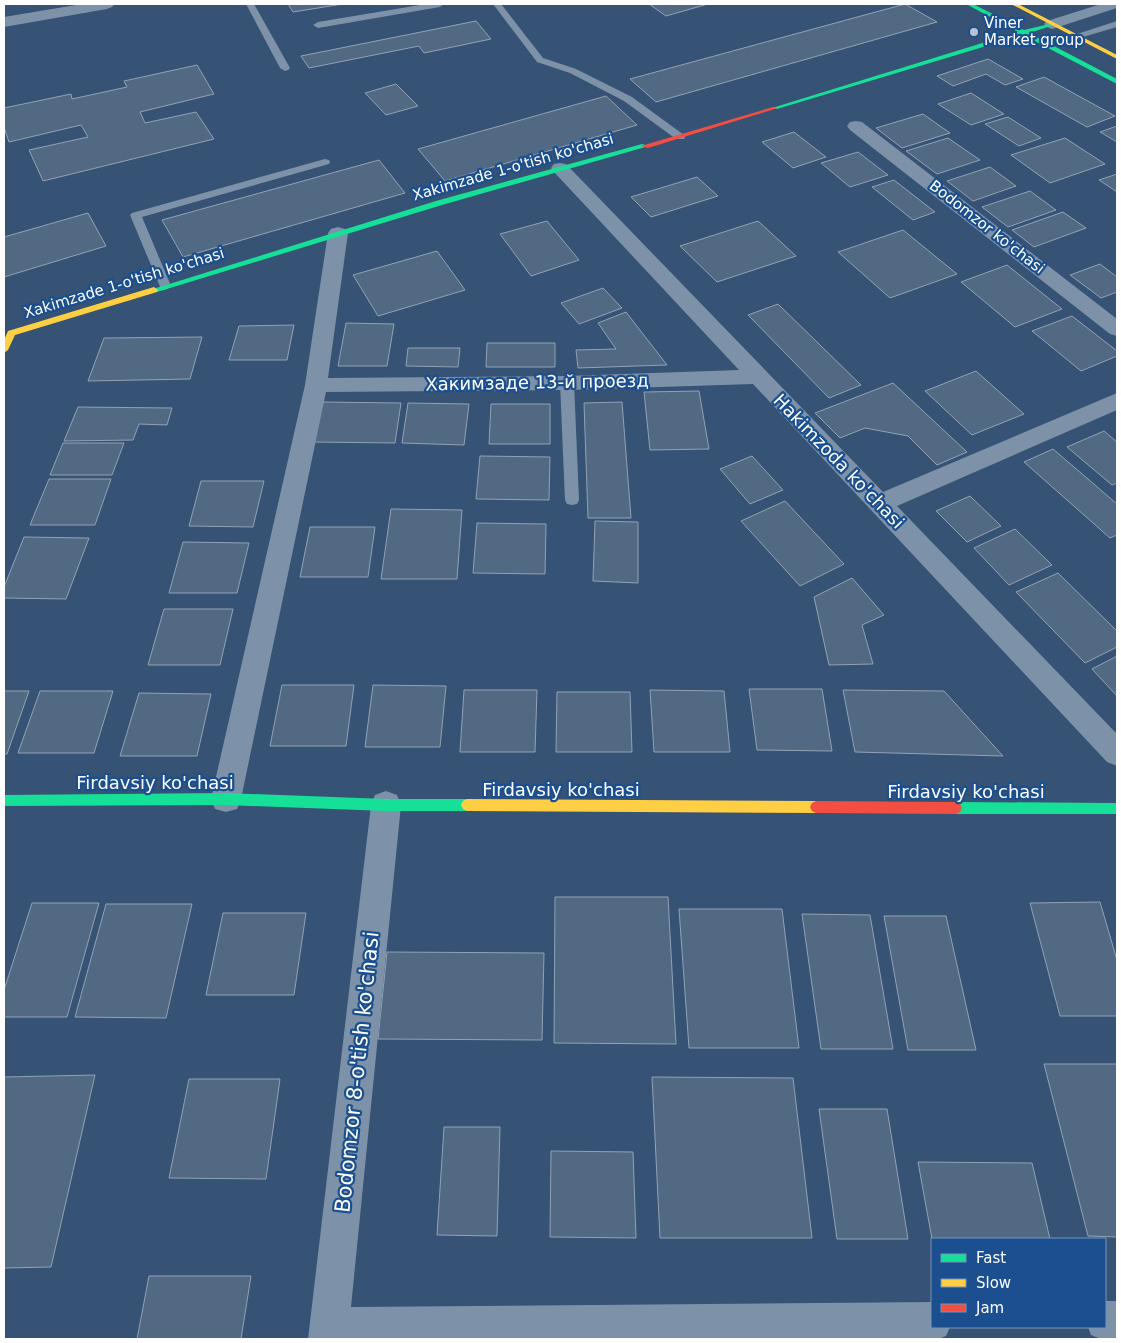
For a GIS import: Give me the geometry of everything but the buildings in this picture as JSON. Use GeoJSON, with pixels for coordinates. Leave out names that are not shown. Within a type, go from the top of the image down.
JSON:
{"type":"FeatureCollection","features":[{"type":"Feature","properties":{"kind":"street"},"geometry":{"type":"LineString","coordinates":[[4,22],[107,4]]}},
{"type":"Feature","properties":{"kind":"street"},"geometry":{"type":"LineString","coordinates":[[969,4],[1117,82]]}},
{"type":"Feature","properties":{"kind":"street"},"geometry":{"type":"LineString","coordinates":[[1014,4],[1117,57]]}},
{"type":"Feature","properties":{"kind":"street"},"geometry":{"type":"LineString","coordinates":[[1052,24],[1116,4]]}},
{"type":"Feature","properties":{"kind":"street","name":"Xakimzade 1-o'tish ko'chasi"},"geometry":{"type":"LineString","coordinates":[[6,338],[165,286],[338,233],[560,168],[680,137],[1052,24]]}},
{"type":"Feature","properties":{"kind":"street","name":"Bodomzor ko'chasi"},"geometry":{"type":"LineString","coordinates":[[856,126],[1117,329]]}},
{"type":"Feature","properties":{"kind":"street","name":"Hakimzoda ko'chasi"},"geometry":{"type":"LineString","coordinates":[[560,168],[1117,753]]}},
{"type":"Feature","properties":{"kind":"street"},"geometry":{"type":"LineString","coordinates":[[226,798],[316,385],[338,233]]}},
{"type":"Feature","properties":{"kind":"street","name":"Хакимзаде 13-й проезд"},"geometry":{"type":"LineString","coordinates":[[316,385],[567,383],[758,377]]}},
{"type":"Feature","properties":{"kind":"street"},"geometry":{"type":"LineString","coordinates":[[881,503],[1117,401]]}},
{"type":"Feature","properties":{"kind":"street","name":"Firdavsiy ko'chasi"},"geometry":{"type":"LineString","coordinates":[[4,801],[226,798],[386,805],[1117,809]]}},
{"type":"Feature","properties":{"kind":"street","name":"Bodomzor 8-o'tish ko'chasi"},"geometry":{"type":"LineString","coordinates":[[328,1333],[386,805]]}},
{"type":"Feature","properties":{"kind":"street"},"geometry":{"type":"LineString","coordinates":[[328,1333],[931,1322]]}},
{"type":"Feature","properties":{"kind":"lane"},"geometry":{"type":"LineString","coordinates":[[250,4],[285,68]]}},
{"type":"Feature","properties":{"kind":"lane"},"geometry":{"type":"LineString","coordinates":[[318,25],[440,4]]}},
{"type":"Feature","properties":{"kind":"lane"},"geometry":{"type":"LineString","coordinates":[[497,4],[540,60],[573,71],[628,99],[680,137]]}},
{"type":"Feature","properties":{"kind":"lane"},"geometry":{"type":"LineString","coordinates":[[1076,36],[1117,24]]}},
{"type":"Feature","properties":{"kind":"lane"},"geometry":{"type":"LineString","coordinates":[[165,286],[136,215],[325,162]]}},
{"type":"Feature","properties":{"kind":"lane"},"geometry":{"type":"LineString","coordinates":[[567,383],[572,500]]}},
{"type":"Feature","properties":{"kind":"traffic: fast"},"geometry":{"type":"LineString","coordinates":[[969,4],[1117,82]]}},
{"type":"Feature","properties":{"kind":"traffic: fast"},"geometry":{"type":"LineString","coordinates":[[775,108],[1052,24]]}},
{"type":"Feature","properties":{"kind":"traffic: fast"},"geometry":{"type":"LineString","coordinates":[[154,290],[439,203],[645,146]]}},
{"type":"Feature","properties":{"kind":"traffic: fast"},"geometry":{"type":"LineString","coordinates":[[4,801],[226,799],[386,805],[467,805]]}},
{"type":"Feature","properties":{"kind":"traffic: fast"},"geometry":{"type":"LineString","coordinates":[[956,808],[1117,809]]}},
{"type":"Feature","properties":{"kind":"traffic: slow"},"geometry":{"type":"LineString","coordinates":[[1014,4],[1117,57]]}},
{"type":"Feature","properties":{"kind":"traffic: slow"},"geometry":{"type":"LineString","coordinates":[[4,350],[11,333],[154,290]]}},
{"type":"Feature","properties":{"kind":"traffic: slow"},"geometry":{"type":"LineString","coordinates":[[467,805],[816,807]]}},
{"type":"Feature","properties":{"kind":"traffic: jam"},"geometry":{"type":"LineString","coordinates":[[645,146],[775,108]]}},
{"type":"Feature","properties":{"kind":"traffic: jam"},"geometry":{"type":"LineString","coordinates":[[816,807],[956,808]]}},
{"type":"Feature","properties":{"kind":"place","name":"Viner Market group"},"geometry":{"type":"Point","coordinates":[974,32]}}]}
